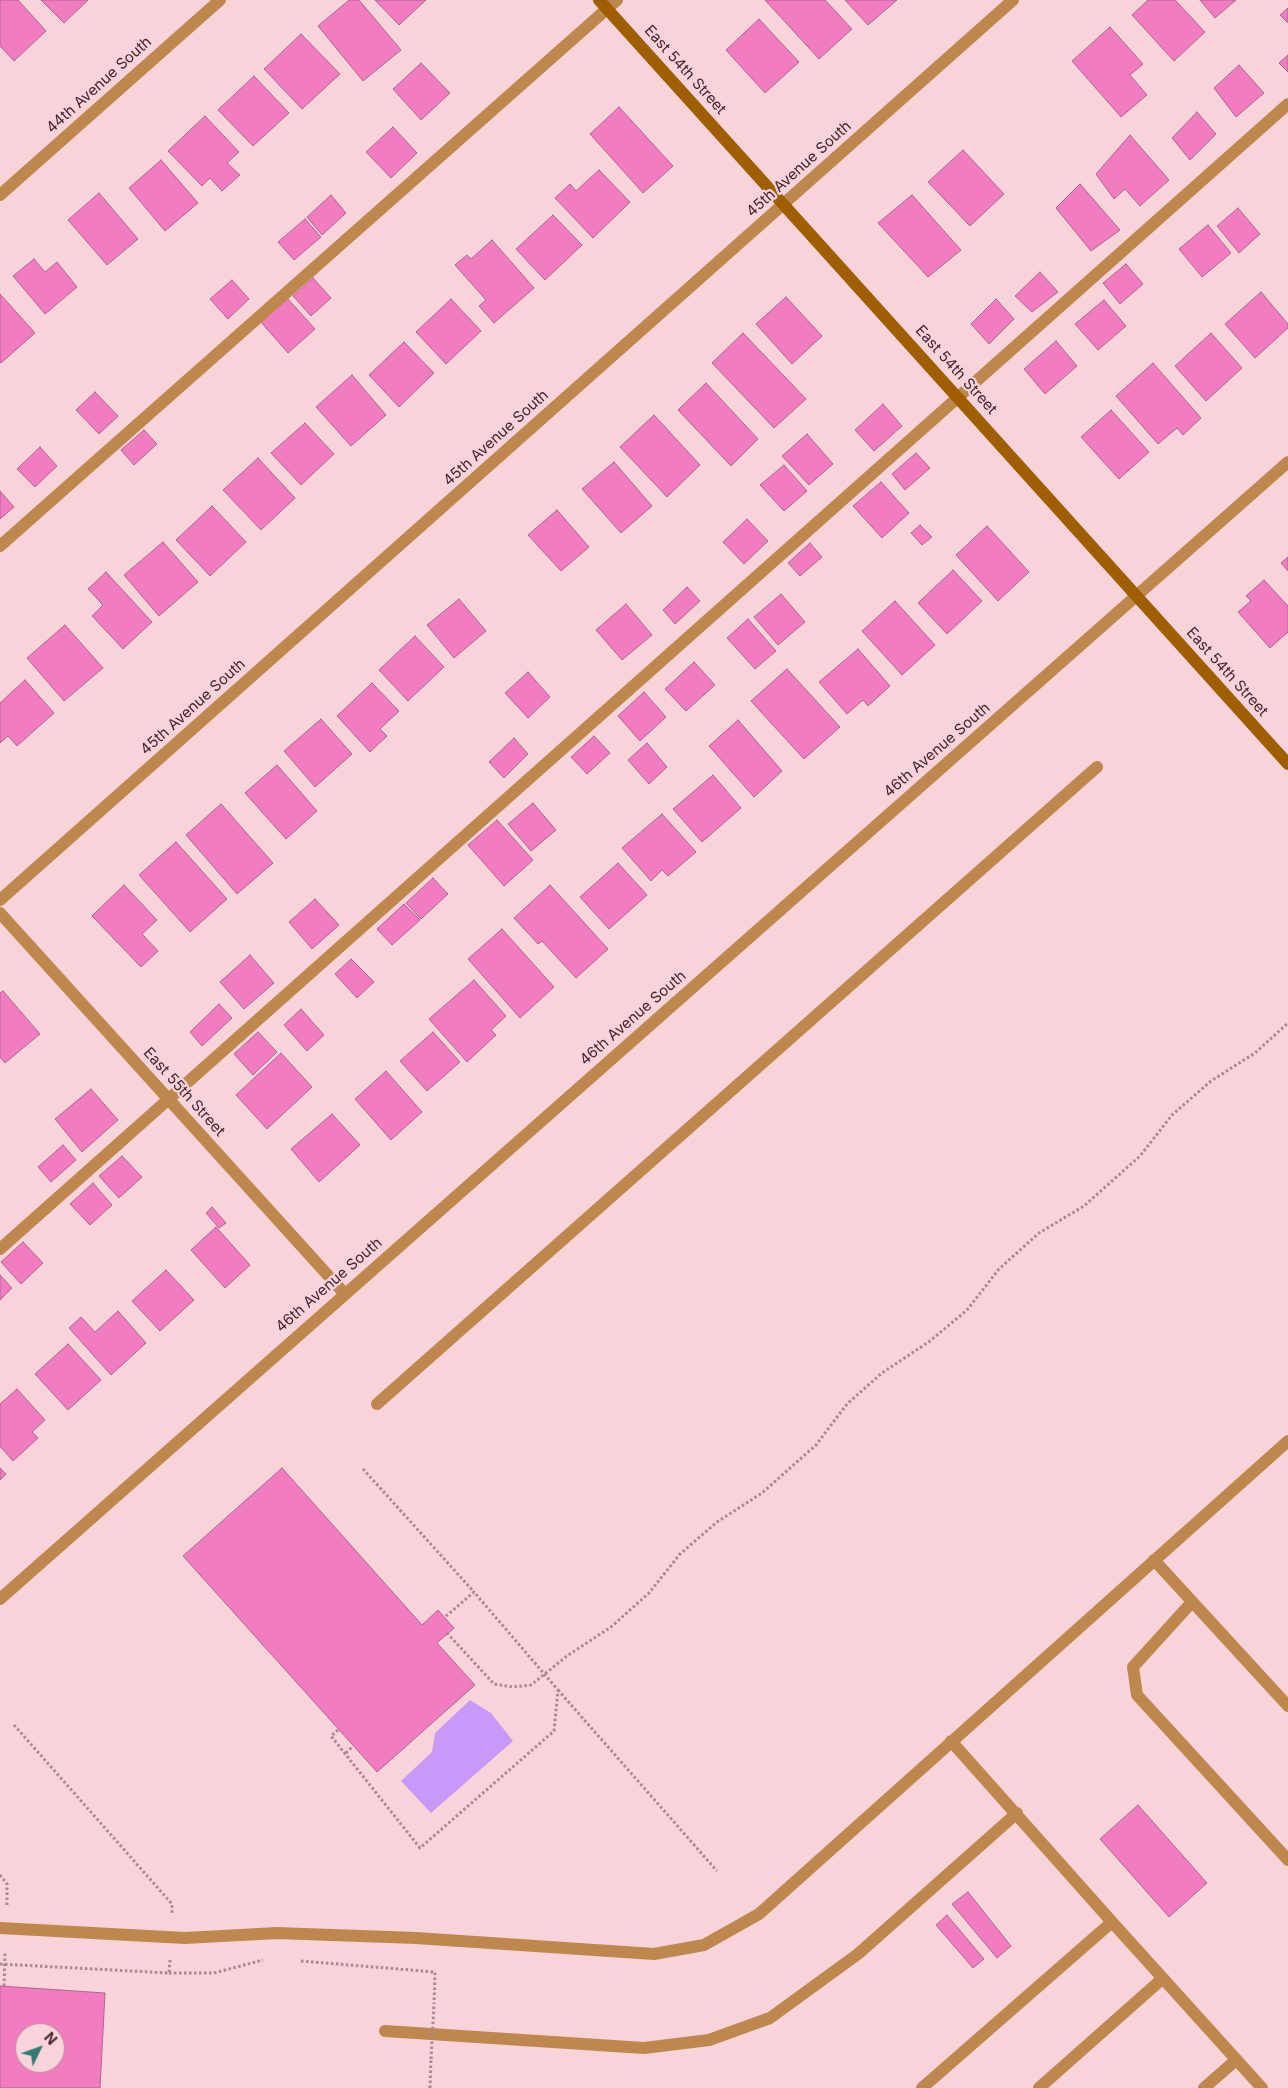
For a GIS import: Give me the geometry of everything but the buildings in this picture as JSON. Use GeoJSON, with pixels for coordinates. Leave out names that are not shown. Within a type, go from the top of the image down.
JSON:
{"type":"FeatureCollection","features":[{"type":"Feature","properties":{"kind":"street","name":"44th Avenue South"},"geometry":{"type":"LineString","coordinates":[[0,195],[220,0]]}},
{"type":"Feature","properties":{"kind":"street"},"geometry":{"type":"LineString","coordinates":[[0,546],[603,4],[617,0]]}},
{"type":"Feature","properties":{"kind":"street","name":"45th Avenue South"},"geometry":{"type":"LineString","coordinates":[[0,900],[1013,0]]}},
{"type":"Feature","properties":{"kind":"street","name":"East 54th Street"},"geometry":{"type":"LineString","coordinates":[[603,4],[1288,764]]}},
{"type":"Feature","properties":{"kind":"street"},"geometry":{"type":"LineString","coordinates":[[0,1249],[1288,104]]}},
{"type":"Feature","properties":{"kind":"street","name":"46th Avenue South"},"geometry":{"type":"LineString","coordinates":[[0,1599],[344,1293],[1288,462]]}},
{"type":"Feature","properties":{"kind":"street"},"geometry":{"type":"LineString","coordinates":[[377,1404],[1097,767]]}},
{"type":"Feature","properties":{"kind":"street","name":"East 55th Street"},"geometry":{"type":"LineString","coordinates":[[0,913],[344,1293]]}},
{"type":"Feature","properties":{"kind":"street"},"geometry":{"type":"LineString","coordinates":[[0,1928],[171,1938],[276,1932],[416,1938],[654,1954],[704,1945],[759,1914],[1288,1441]]}},
{"type":"Feature","properties":{"kind":"street"},"geometry":{"type":"LineString","coordinates":[[1154,1560],[1288,1706]]}},
{"type":"Feature","properties":{"kind":"street"},"geometry":{"type":"LineString","coordinates":[[1192,1602],[1133,1667],[1137,1695],[1288,1860]]}},
{"type":"Feature","properties":{"kind":"street"},"geometry":{"type":"LineString","coordinates":[[951,1741],[1017,1813],[1162,1979],[1262,2088]]}},
{"type":"Feature","properties":{"kind":"street"},"geometry":{"type":"LineString","coordinates":[[385,2031],[644,2048],[709,2040],[770,2018],[858,1954],[1017,1813]]}},
{"type":"Feature","properties":{"kind":"street"},"geometry":{"type":"LineString","coordinates":[[922,2088],[1112,1922]]}},
{"type":"Feature","properties":{"kind":"street"},"geometry":{"type":"LineString","coordinates":[[1039,2088],[1162,1979]]}},
{"type":"Feature","properties":{"kind":"street"},"geometry":{"type":"LineString","coordinates":[[1204,2088],[1236,2060]]}},
{"type":"Feature","properties":{"kind":"path"},"geometry":{"type":"LineString","coordinates":[[447,1633],[494,1684],[513,1687],[531,1685],[567,1656],[611,1627],[643,1599],[687,1548],[717,1522],[762,1493],[816,1445],[847,1404],[882,1373],[930,1341],[967,1310],[999,1269],[1040,1233],[1084,1206],[1140,1156],[1172,1116],[1211,1081],[1255,1053],[1288,1023]]}},
{"type":"Feature","properties":{"kind":"path"},"geometry":{"type":"LineString","coordinates":[[363,1469],[474,1592],[544,1675],[717,1871]]}},
{"type":"Feature","properties":{"kind":"path"},"geometry":{"type":"LineString","coordinates":[[445,1618],[474,1592]]}},
{"type":"Feature","properties":{"kind":"path"},"geometry":{"type":"LineString","coordinates":[[338,1730],[332,1736],[420,1848],[554,1731],[558,1690]]}},
{"type":"Feature","properties":{"kind":"path"},"geometry":{"type":"LineString","coordinates":[[14,1725],[172,1904],[169,1973]]}},
{"type":"Feature","properties":{"kind":"path"},"geometry":{"type":"LineString","coordinates":[[346,1754],[353,1746]]}},
{"type":"Feature","properties":{"kind":"path"},"geometry":{"type":"LineString","coordinates":[[0,1964],[169,1973],[214,1973],[269,1958]]}},
{"type":"Feature","properties":{"kind":"path"},"geometry":{"type":"LineString","coordinates":[[299,1961],[435,1972],[430,2088]]}},
{"type":"Feature","properties":{"kind":"shaded area"},"geometry":{"type":"Polygon","coordinates":[[[470,1700],[491,1713],[513,1741],[431,1813],[401,1781],[432,1752],[435,1733],[470,1700]]]}}]}
